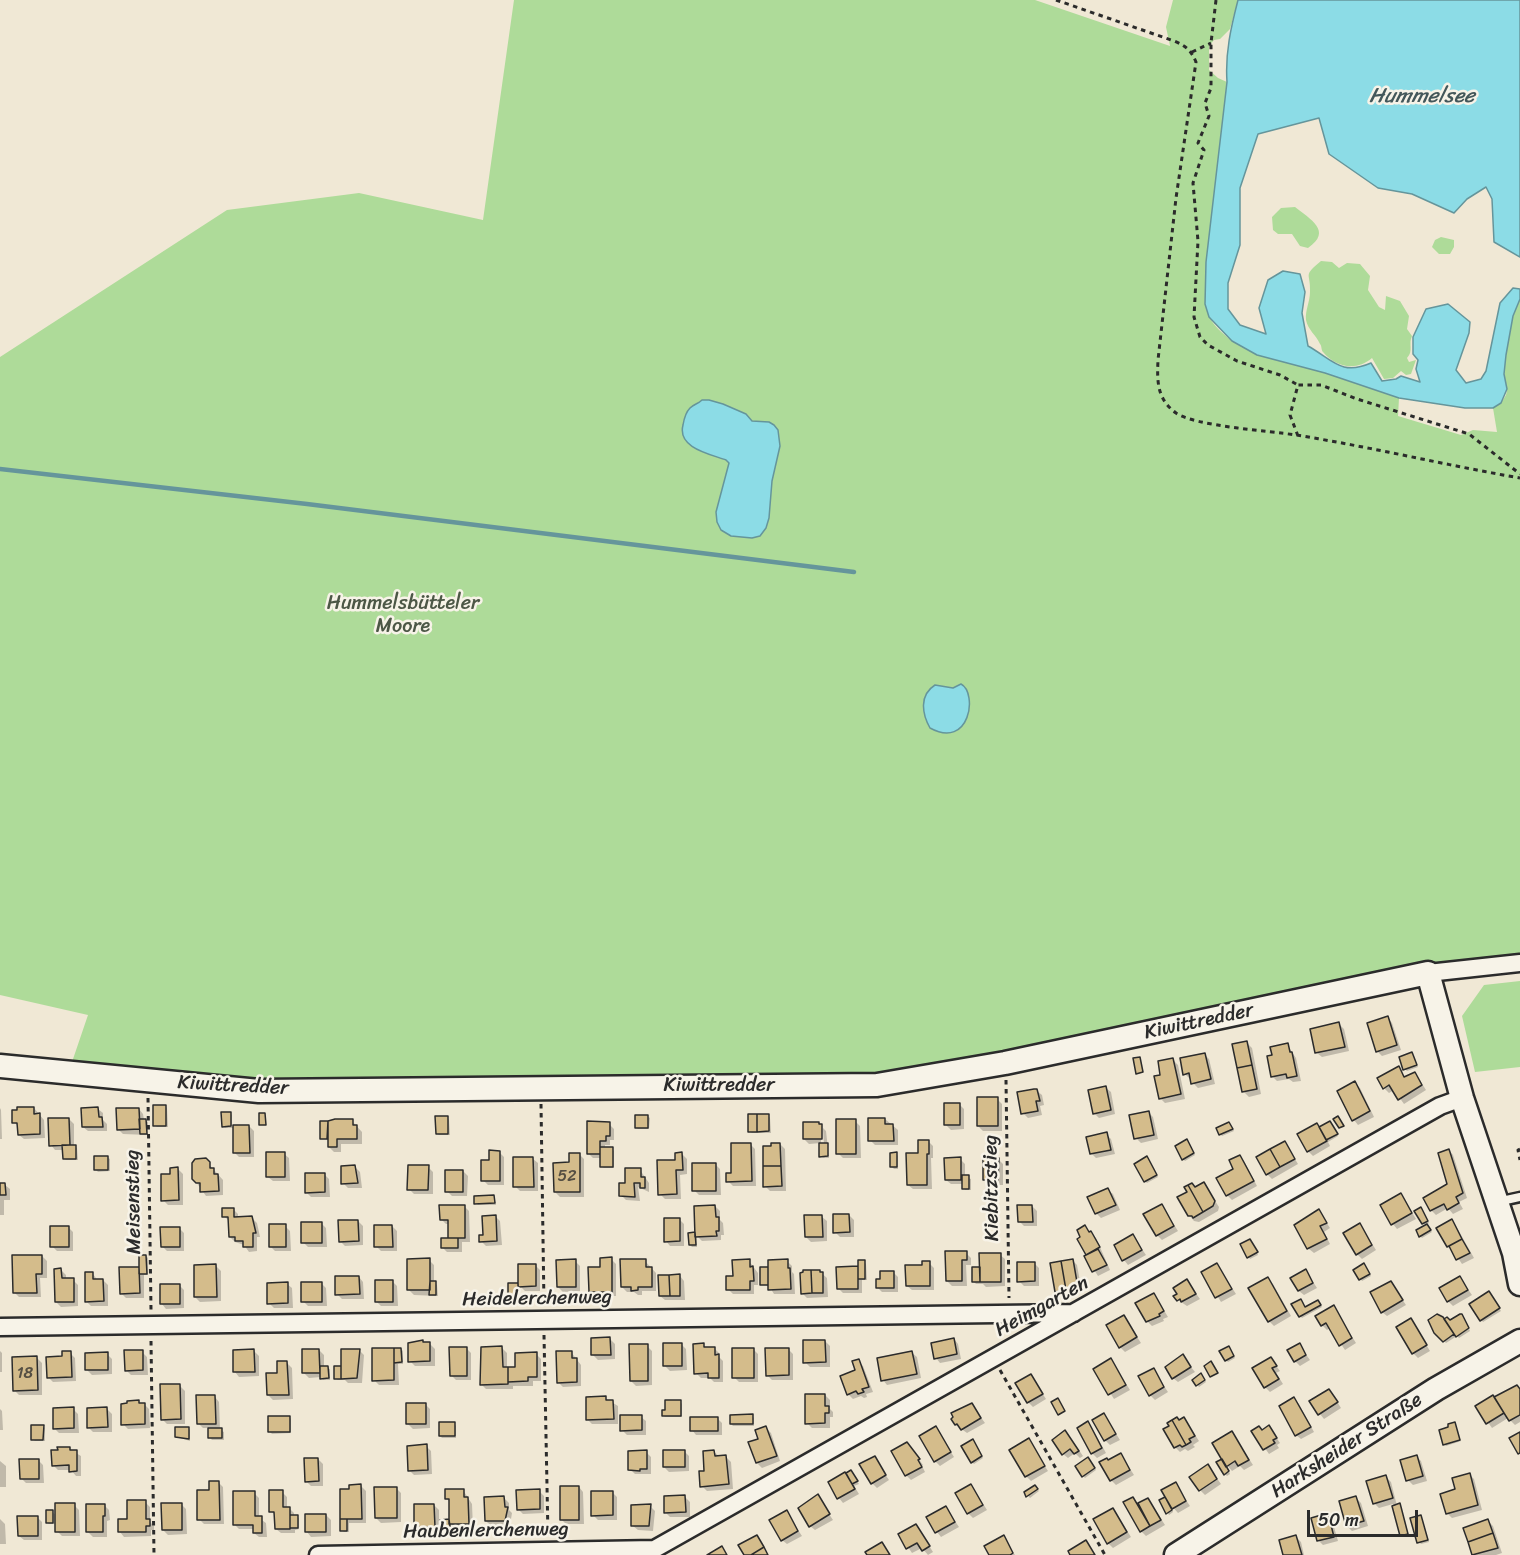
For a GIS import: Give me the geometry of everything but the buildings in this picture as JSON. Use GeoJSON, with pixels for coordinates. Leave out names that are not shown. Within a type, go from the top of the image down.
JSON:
{"type":"FeatureCollection","features":[{"type":"Feature","properties":{"kind":"street","name":"Kiwittredder"},"geometry":{"type":"LineString","coordinates":[[0,1066],[259,1091],[877,1085],[1005,1063],[1428,973],[1520,963]]}},
{"type":"Feature","properties":{"kind":"street"},"geometry":{"type":"LineString","coordinates":[[1428,973],[1461,1098],[1517,1257],[1520,1284]]}},
{"type":"Feature","properties":{"kind":"street","name":"Heimgarten"},"geometry":{"type":"LineString","coordinates":[[649,1552],[1440,1106],[1461,1098]]}},
{"type":"Feature","properties":{"kind":"street","name":"Heidelerchenweg"},"geometry":{"type":"LineString","coordinates":[[0,1327],[1074,1312]]}},
{"type":"Feature","properties":{"kind":"street","name":"Harksheider Straße"},"geometry":{"type":"LineString","coordinates":[[1176,1555],[1437,1389],[1520,1341]]}},
{"type":"Feature","properties":{"kind":"street","name":"Haubenlerchenweg"},"geometry":{"type":"LineString","coordinates":[[318,1555],[649,1552]]}},
{"type":"Feature","properties":{"kind":"lane"},"geometry":{"type":"LineString","coordinates":[[1497,1202],[1520,1197]]}},
{"type":"Feature","properties":{"kind":"path"},"geometry":{"type":"LineString","coordinates":[[1056,0],[1174,41],[1192,52],[1196,62],[1176,198],[1158,360],[1157,382],[1161,398],[1178,415],[1196,421],[1298,435],[1520,476]]}},
{"type":"Feature","properties":{"kind":"path"},"geometry":{"type":"LineString","coordinates":[[1216,0],[1211,43],[1211,88],[1205,103],[1209,116],[1198,143],[1204,150],[1193,183],[1198,241],[1194,317],[1200,337],[1208,345],[1238,361],[1281,375],[1298,385],[1321,385],[1357,399],[1469,434],[1520,476]]}},
{"type":"Feature","properties":{"kind":"path"},"geometry":{"type":"LineString","coordinates":[[1192,52],[1211,43]]}},
{"type":"Feature","properties":{"kind":"path"},"geometry":{"type":"LineString","coordinates":[[1298,385],[1290,415],[1298,435]]}},
{"type":"Feature","properties":{"kind":"path","name":"Kiebitzstieg"},"geometry":{"type":"LineString","coordinates":[[1005,1063],[1009,1313]]}},
{"type":"Feature","properties":{"kind":"path","name":"Meisenstieg"},"geometry":{"type":"LineString","coordinates":[[147,1097],[151,1319]]}},
{"type":"Feature","properties":{"kind":"path"},"geometry":{"type":"LineString","coordinates":[[1520,1149],[1518,1150],[1520,1160]]}},
{"type":"Feature","properties":{"kind":"path"},"geometry":{"type":"LineString","coordinates":[[151,1341],[154,1555]]}},
{"type":"Feature","properties":{"kind":"path"},"geometry":{"type":"LineString","coordinates":[[993,1358],[1105,1555]]}},
{"type":"Feature","properties":{"kind":"green space","name":"Hummelsbütteler Moore"},"geometry":{"type":"Polygon","coordinates":[[[514,0],[1035,0],[1170,46],[1166,27],[1173,0],[1238,0],[1230,29],[1209,46],[1209,70],[1227,82],[1205,284],[1207,310],[1217,328],[1232,341],[1399,398],[1398,416],[1461,435],[1473,430],[1497,432],[1493,408],[1502,401],[1507,392],[1504,372],[1506,344],[1510,325],[1520,299],[1520,956],[963,1063],[878,1077],[581,1077],[260,1084],[72,1062],[88,1015],[0,995],[0,357],[227,210],[359,193],[483,220],[514,0]]]}},
{"type":"Feature","properties":{"kind":"green space"},"geometry":{"type":"Polygon","coordinates":[[[1295,207],[1312,221],[1319,231],[1319,236],[1308,248],[1300,246],[1292,234],[1278,234],[1273,230],[1272,217],[1281,208],[1295,207]]]}},
{"type":"Feature","properties":{"kind":"green space"},"geometry":{"type":"Polygon","coordinates":[[[1441,237],[1454,240],[1454,247],[1450,254],[1439,254],[1432,247],[1435,240],[1441,237]]]}},
{"type":"Feature","properties":{"kind":"green space"},"geometry":{"type":"Polygon","coordinates":[[[1321,261],[1332,262],[1339,268],[1347,263],[1360,264],[1370,276],[1368,290],[1379,307],[1385,310],[1386,296],[1400,301],[1409,316],[1407,329],[1412,336],[1410,353],[1407,358],[1409,362],[1416,360],[1411,374],[1406,375],[1401,371],[1393,378],[1384,379],[1372,358],[1360,365],[1347,366],[1334,362],[1323,352],[1306,320],[1310,295],[1309,273],[1321,261]]]}},
{"type":"Feature","properties":{"kind":"green space"},"geometry":{"type":"Polygon","coordinates":[[[1520,981],[1520,1067],[1475,1072],[1462,1016],[1484,985],[1520,981]]]}},
{"type":"Feature","properties":{"kind":"water","name":"Hummelsee"},"geometry":{"type":"Polygon","coordinates":[[[1238,0],[1520,0],[1520,257],[1494,242],[1492,199],[1486,187],[1467,199],[1454,213],[1412,194],[1378,188],[1329,154],[1319,118],[1258,134],[1240,188],[1240,245],[1228,283],[1228,309],[1240,325],[1266,334],[1259,308],[1268,280],[1283,271],[1300,274],[1305,292],[1302,313],[1308,346],[1344,367],[1361,367],[1371,363],[1382,381],[1401,376],[1420,382],[1416,369],[1418,360],[1413,354],[1413,337],[1426,309],[1448,304],[1470,322],[1469,333],[1456,370],[1466,383],[1481,379],[1486,371],[1500,303],[1513,288],[1520,289],[1520,299],[1513,316],[1506,355],[1504,374],[1507,389],[1501,403],[1493,408],[1465,408],[1399,398],[1325,373],[1257,355],[1232,341],[1209,317],[1205,304],[1206,262],[1227,82],[1228,50],[1238,0]]]}},
{"type":"Feature","properties":{"kind":"water"},"geometry":{"type":"Polygon","coordinates":[[[702,400],[723,404],[746,414],[752,421],[769,422],[778,430],[780,446],[772,481],[769,518],[760,536],[752,538],[731,536],[721,530],[717,522],[716,512],[729,463],[696,449],[690,445],[682,433],[687,412],[702,400]]]}},
{"type":"Feature","properties":{"kind":"water"},"geometry":{"type":"Polygon","coordinates":[[[961,684],[966,689],[969,698],[967,718],[962,726],[954,732],[944,733],[930,728],[924,711],[926,694],[935,685],[953,688],[961,684]]]}},
{"type":"Feature","properties":{"kind":"waterway"},"geometry":{"type":"LineString","coordinates":[[0,469],[307,504],[854,572]]}}]}
